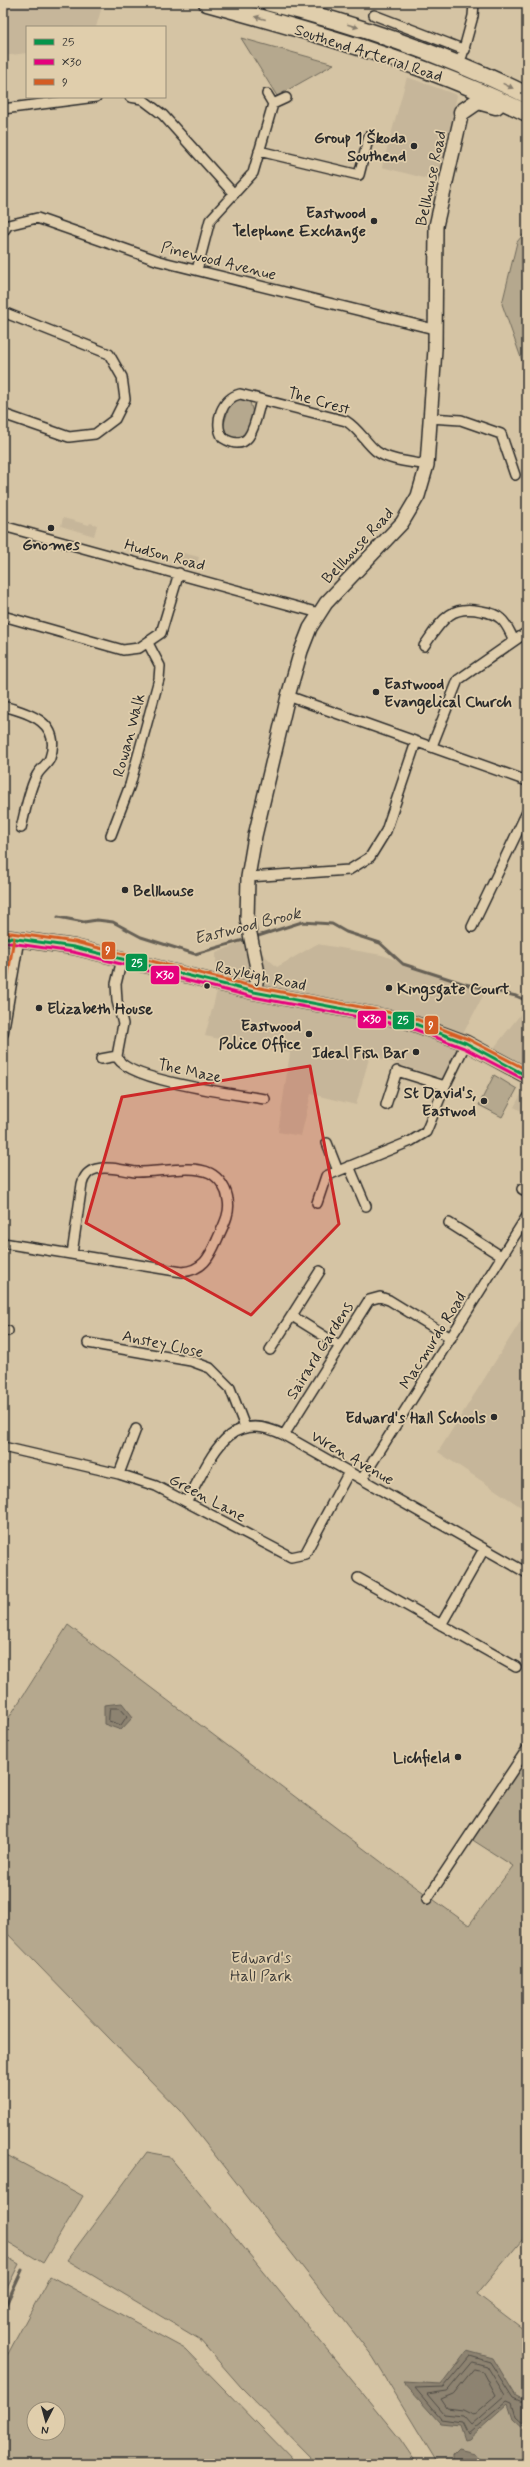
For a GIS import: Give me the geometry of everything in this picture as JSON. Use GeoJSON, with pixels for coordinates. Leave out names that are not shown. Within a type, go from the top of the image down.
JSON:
{"type":"FeatureCollection","features":[{"type":"Feature","properties":{"kind":"highway","name":"Southend Arterial Road"},"geometry":{"type":"LineString","coordinates":[[207,3],[301,16],[410,45],[489,77],[527,95]]}},
{"type":"Feature","properties":{"kind":"highway","name":"Southend Arterial Road"},"geometry":{"type":"LineString","coordinates":[[270,3],[527,113]]}},
{"type":"Feature","properties":{"kind":"highway"},"geometry":{"type":"LineString","coordinates":[[454,81],[462,95],[462,112]]}},
{"type":"Feature","properties":{"kind":"highway"},"geometry":{"type":"LineString","coordinates":[[462,112],[469,105],[482,101],[527,120]]}},
{"type":"Feature","properties":{"kind":"main road","name":"Rayleigh Road"},"geometry":{"type":"LineString","coordinates":[[3,937],[74,947],[254,992],[407,1021],[466,1043],[527,1076]]}},
{"type":"Feature","properties":{"kind":"street"},"geometry":{"type":"LineString","coordinates":[[374,15],[463,53],[473,16],[474,3]]}},
{"type":"Feature","properties":{"kind":"street"},"geometry":{"type":"LineString","coordinates":[[198,270],[210,220],[253,173],[273,104],[267,94]]}},
{"type":"Feature","properties":{"kind":"street"},"geometry":{"type":"LineString","coordinates":[[3,109],[88,98]]}},
{"type":"Feature","properties":{"kind":"street"},"geometry":{"type":"LineString","coordinates":[[134,98],[142,100],[163,115],[234,194]]}},
{"type":"Feature","properties":{"kind":"street"},"geometry":{"type":"LineString","coordinates":[[273,104],[286,98]]}},
{"type":"Feature","properties":{"kind":"street","name":"Bellhouse Road"},"geometry":{"type":"LineString","coordinates":[[254,992],[258,973],[250,934],[246,902],[248,877],[255,836],[288,696],[305,638],[319,613],[402,523],[418,496],[427,465],[434,329],[436,226],[462,112]]}},
{"type":"Feature","properties":{"kind":"street"},"geometry":{"type":"LineString","coordinates":[[259,151],[359,175],[369,136]]}},
{"type":"Feature","properties":{"kind":"street","name":"Pinewood Avenue"},"geometry":{"type":"LineString","coordinates":[[5,226],[23,219],[37,218],[159,260],[434,329]]}},
{"type":"Feature","properties":{"kind":"street"},"geometry":{"type":"LineString","coordinates":[[3,312],[109,354],[122,377],[125,398],[114,419],[96,434],[69,437],[3,414]]}},
{"type":"Feature","properties":{"kind":"street","name":"The Crest"},"geometry":{"type":"LineString","coordinates":[[261,400],[250,436],[244,442],[237,444],[223,438],[218,425],[225,401],[231,396],[240,394],[346,421],[355,427],[376,452],[386,456],[427,465]]}},
{"type":"Feature","properties":{"kind":"street"},"geometry":{"type":"LineString","coordinates":[[429,418],[461,420],[501,434],[515,475]]}},
{"type":"Feature","properties":{"kind":"street","name":"Hudson Road"},"geometry":{"type":"LineString","coordinates":[[3,526],[179,573],[319,613]]}},
{"type":"Feature","properties":{"kind":"street"},"geometry":{"type":"LineString","coordinates":[[3,616],[123,650],[139,648],[161,633],[179,573]]}},
{"type":"Feature","properties":{"kind":"street"},"geometry":{"type":"LineString","coordinates":[[424,646],[441,622],[452,613],[464,608],[484,611],[501,618],[514,640]]}},
{"type":"Feature","properties":{"kind":"street"},"geometry":{"type":"LineString","coordinates":[[432,746],[458,680],[527,632]]}},
{"type":"Feature","properties":{"kind":"street","name":"Rowan Walk"},"geometry":{"type":"LineString","coordinates":[[111,835],[130,785],[159,679],[160,666],[148,643]]}},
{"type":"Feature","properties":{"kind":"street"},"geometry":{"type":"LineString","coordinates":[[288,696],[527,781]]}},
{"type":"Feature","properties":{"kind":"street"},"geometry":{"type":"LineString","coordinates":[[3,706],[30,713],[46,726],[53,741],[50,759],[36,776],[21,828]]}},
{"type":"Feature","properties":{"kind":"street"},"geometry":{"type":"LineString","coordinates":[[248,877],[349,870],[370,857],[386,831],[416,742]]}},
{"type":"Feature","properties":{"kind":"street"},"geometry":{"type":"LineString","coordinates":[[472,927],[527,812]]}},
{"type":"Feature","properties":{"kind":"street"},"geometry":{"type":"LineString","coordinates":[[3,1034],[19,939]]}},
{"type":"Feature","properties":{"kind":"street"},"geometry":{"type":"LineString","coordinates":[[101,1059],[117,1056],[123,1024],[116,984],[122,959]]}},
{"type":"Feature","properties":{"kind":"street"},"geometry":{"type":"LineString","coordinates":[[317,1203],[324,1178],[338,1170],[411,1141],[426,1132],[445,1086],[466,1043]]}},
{"type":"Feature","properties":{"kind":"street","name":"The Maze"},"geometry":{"type":"LineString","coordinates":[[117,1056],[122,1064],[136,1073],[196,1088],[265,1099]]}},
{"type":"Feature","properties":{"kind":"street"},"geometry":{"type":"LineString","coordinates":[[386,1105],[397,1070],[445,1086]]}},
{"type":"Feature","properties":{"kind":"street"},"geometry":{"type":"LineString","coordinates":[[327,1143],[338,1170]]}},
{"type":"Feature","properties":{"kind":"street"},"geometry":{"type":"LineString","coordinates":[[349,1166],[366,1206]]}},
{"type":"Feature","properties":{"kind":"street"},"geometry":{"type":"LineString","coordinates":[[3,1243],[182,1272],[198,1269],[208,1259],[226,1219],[229,1201],[227,1192],[217,1178],[204,1171],[136,1172],[106,1168],[92,1171],[86,1174],[82,1184],[72,1254]]}},
{"type":"Feature","properties":{"kind":"street","name":"Macmurdo Road"},"geometry":{"type":"LineString","coordinates":[[362,1479],[527,1216]]}},
{"type":"Feature","properties":{"kind":"street"},"geometry":{"type":"LineString","coordinates":[[450,1223],[501,1256]]}},
{"type":"Feature","properties":{"kind":"street"},"geometry":{"type":"LineString","coordinates":[[270,1350],[320,1271]]}},
{"type":"Feature","properties":{"kind":"street","name":"Sairard Gardens"},"geometry":{"type":"LineString","coordinates":[[284,1435],[366,1304],[375,1297],[390,1300],[451,1338]]}},
{"type":"Feature","properties":{"kind":"street"},"geometry":{"type":"LineString","coordinates":[[292,1316],[340,1346]]}},
{"type":"Feature","properties":{"kind":"street","name":"Anstey Close"},"geometry":{"type":"LineString","coordinates":[[88,1343],[191,1360],[210,1368],[230,1388],[245,1427]]}},
{"type":"Feature","properties":{"kind":"street"},"geometry":{"type":"LineString","coordinates":[[187,1501],[220,1445],[231,1434],[245,1427]]}},
{"type":"Feature","properties":{"kind":"street","name":"Wren Avenue"},"geometry":{"type":"LineString","coordinates":[[245,1427],[266,1427],[284,1435],[527,1573]]}},
{"type":"Feature","properties":{"kind":"street"},"geometry":{"type":"LineString","coordinates":[[119,1474],[136,1429]]}},
{"type":"Feature","properties":{"kind":"street","name":"Green Lane"},"geometry":{"type":"LineString","coordinates":[[3,1447],[119,1474],[156,1486],[187,1501],[286,1556],[296,1558],[305,1554],[349,1472]]}},
{"type":"Feature","properties":{"kind":"street"},"geometry":{"type":"LineString","coordinates":[[441,1625],[484,1549]]}},
{"type":"Feature","properties":{"kind":"street"},"geometry":{"type":"LineString","coordinates":[[358,1578],[516,1667]]}},
{"type":"Feature","properties":{"kind":"street"},"geometry":{"type":"LineString","coordinates":[[428,1899],[527,1749]]}},
{"type":"Feature","properties":{"kind":"highlighted area"},"geometry":{"type":"Polygon","coordinates":[[[310,1066],[339,1224],[251,1315],[86,1223],[122,1097],[310,1066]]]}},
{"type":"Feature","properties":{"kind":"shaded area"},"geometry":{"type":"Polygon","coordinates":[[[3,3],[103,3],[96,26],[26,26],[26,53],[3,56],[3,3]]]}},
{"type":"Feature","properties":{"kind":"shaded area"},"geometry":{"type":"Polygon","coordinates":[[[407,77],[457,95],[439,182],[382,167],[407,77]]]}},
{"type":"Feature","properties":{"kind":"shaded area"},"geometry":{"type":"Polygon","coordinates":[[[63,518],[89,525],[90,523],[97,525],[94,536],[61,526],[63,518]]]}},
{"type":"Feature","properties":{"kind":"shaded area"},"geometry":{"type":"Polygon","coordinates":[[[175,551],[199,557],[197,564],[173,558],[175,551]]]}},
{"type":"Feature","properties":{"kind":"shaded area"},"geometry":{"type":"Polygon","coordinates":[[[247,940],[277,967],[317,944],[382,955],[485,992],[464,1032],[493,1049],[527,1006],[527,1084],[464,1050],[450,1081],[370,1055],[356,1105],[311,1094],[301,1136],[278,1132],[290,1053],[205,1036],[217,991],[216,953],[247,940]]]}},
{"type":"Feature","properties":{"kind":"shaded area"},"geometry":{"type":"Polygon","coordinates":[[[527,1084],[527,1114],[514,1107],[527,1084]]]}},
{"type":"Feature","properties":{"kind":"shaded area","name":"Edward's Hall Schools"},"geometry":{"type":"Polygon","coordinates":[[[527,1311],[527,1511],[438,1452],[527,1311]]]}},
{"type":"Feature","properties":{"kind":"green space"},"geometry":{"type":"Polygon","coordinates":[[[241,38],[334,64],[277,96],[241,38]]]}},
{"type":"Feature","properties":{"kind":"green space"},"geometry":{"type":"Polygon","coordinates":[[[527,230],[527,375],[502,304],[517,242],[527,230]]]}},
{"type":"Feature","properties":{"kind":"green space"},"geometry":{"type":"Polygon","coordinates":[[[240,398],[250,402],[253,413],[247,433],[233,437],[227,434],[223,427],[231,401],[240,398]]]}},
{"type":"Feature","properties":{"kind":"green space"},"geometry":{"type":"Polygon","coordinates":[[[494,1075],[517,1089],[502,1117],[479,1105],[494,1075]]]}},
{"type":"Feature","properties":{"kind":"green space","name":"Edward's Hall Park"},"geometry":{"type":"Polygon","coordinates":[[[68,1625],[388,1867],[469,1925],[513,1866],[468,1837],[527,1749],[527,2234],[477,2294],[527,2332],[527,2464],[438,2464],[373,2357],[181,2112],[3,1929],[3,1727],[68,1625]]]}},
{"type":"Feature","properties":{"kind":"green space"},"geometry":{"type":"Polygon","coordinates":[[[147,2152],[169,2156],[400,2439],[417,2464],[317,2464],[241,2387],[199,2339],[67,2260],[147,2152]]]}},
{"type":"Feature","properties":{"kind":"green space"},"geometry":{"type":"Polygon","coordinates":[[[3,2153],[83,2196],[43,2263],[3,2239],[3,2153]]]}},
{"type":"Feature","properties":{"kind":"green space"},"geometry":{"type":"Polygon","coordinates":[[[3,2255],[19,2264],[3,2296],[3,2255]]]}},
{"type":"Feature","properties":{"kind":"green space"},"geometry":{"type":"Polygon","coordinates":[[[50,2276],[185,2349],[297,2464],[3,2464],[3,2363],[50,2276]]]}},
{"type":"Feature","properties":{"kind":"water"},"geometry":{"type":"Polygon","coordinates":[[[122,1703],[133,1717],[121,1730],[104,1724],[104,1705],[122,1703]]]}},
{"type":"Feature","properties":{"kind":"water"},"geometry":{"type":"Polygon","coordinates":[[[467,2351],[493,2358],[516,2396],[527,2401],[527,2432],[513,2419],[508,2404],[469,2439],[465,2440],[460,2425],[440,2423],[403,2382],[442,2384],[467,2351]]]}},
{"type":"Feature","properties":{"kind":"water"},"geometry":{"type":"Polygon","coordinates":[[[458,2449],[475,2453],[483,2464],[452,2464],[452,2455],[458,2449]]]}},
{"type":"Feature","properties":{"kind":"waterway","name":"Eastwood Brook"},"geometry":{"type":"LineString","coordinates":[[58,917],[84,922],[97,920],[113,922],[141,937],[195,954],[247,939]]}},
{"type":"Feature","properties":{"kind":"waterway","name":"Eastwood Brook"},"geometry":{"type":"LineString","coordinates":[[255,937],[302,922],[332,924],[346,932],[380,943],[403,964],[465,984],[516,996],[527,1001]]}},
{"type":"Feature","properties":{"kind":"waterway"},"geometry":{"type":"LineString","coordinates":[[3,2311],[22,2270]]}},
{"type":"Feature","properties":{"kind":"transit line","name":"9"},"geometry":{"type":"LineString","coordinates":[[4,932],[75,942],[255,987],[408,1016],[468,1039],[527,1070]]}},
{"type":"Feature","properties":{"kind":"transit line","name":"25"},"geometry":{"type":"LineString","coordinates":[[3,937],[74,947],[254,992],[407,1021],[466,1043],[527,1076]]}},
{"type":"Feature","properties":{"kind":"transit line","name":"9"},"geometry":{"type":"LineString","coordinates":[[3,1004],[14,938]]}},
{"type":"Feature","properties":{"kind":"transit line","name":"X30"},"geometry":{"type":"LineString","coordinates":[[3,942],[73,952],[253,997],[406,1026],[464,1048],[525,1080]]}},
{"type":"Feature","properties":{"kind":"place","name":"Group 1 Škoda Southend"},"geometry":{"type":"Point","coordinates":[414,146]}},
{"type":"Feature","properties":{"kind":"place","name":"Eastwood Telephone Exchange"},"geometry":{"type":"Point","coordinates":[374,221]}},
{"type":"Feature","properties":{"kind":"place","name":"Gnomes"},"geometry":{"type":"Point","coordinates":[51,528]}},
{"type":"Feature","properties":{"kind":"place","name":"Eastwood Evangelical Church"},"geometry":{"type":"Point","coordinates":[376,692]}},
{"type":"Feature","properties":{"kind":"place","name":"Bellhouse"},"geometry":{"type":"Point","coordinates":[125,890]}},
{"type":"Feature","properties":{"kind":"place","name":"Kingsgate Court"},"geometry":{"type":"Point","coordinates":[389,988]}},
{"type":"Feature","properties":{"kind":"place","name":"Elizabeth House"},"geometry":{"type":"Point","coordinates":[39,1008]}},
{"type":"Feature","properties":{"kind":"place","name":"Eastwood Police Office"},"geometry":{"type":"Point","coordinates":[309,1034]}},
{"type":"Feature","properties":{"kind":"place","name":"Ideal Fish Bar"},"geometry":{"type":"Point","coordinates":[416,1052]}},
{"type":"Feature","properties":{"kind":"place","name":"St David's, Eastwod"},"geometry":{"type":"Point","coordinates":[484,1101]}},
{"type":"Feature","properties":{"kind":"place","name":"Edward's Hall Schools"},"geometry":{"type":"Point","coordinates":[494,1417]}},
{"type":"Feature","properties":{"kind":"place","name":"Lichfield"},"geometry":{"type":"Point","coordinates":[458,1757]}}]}
